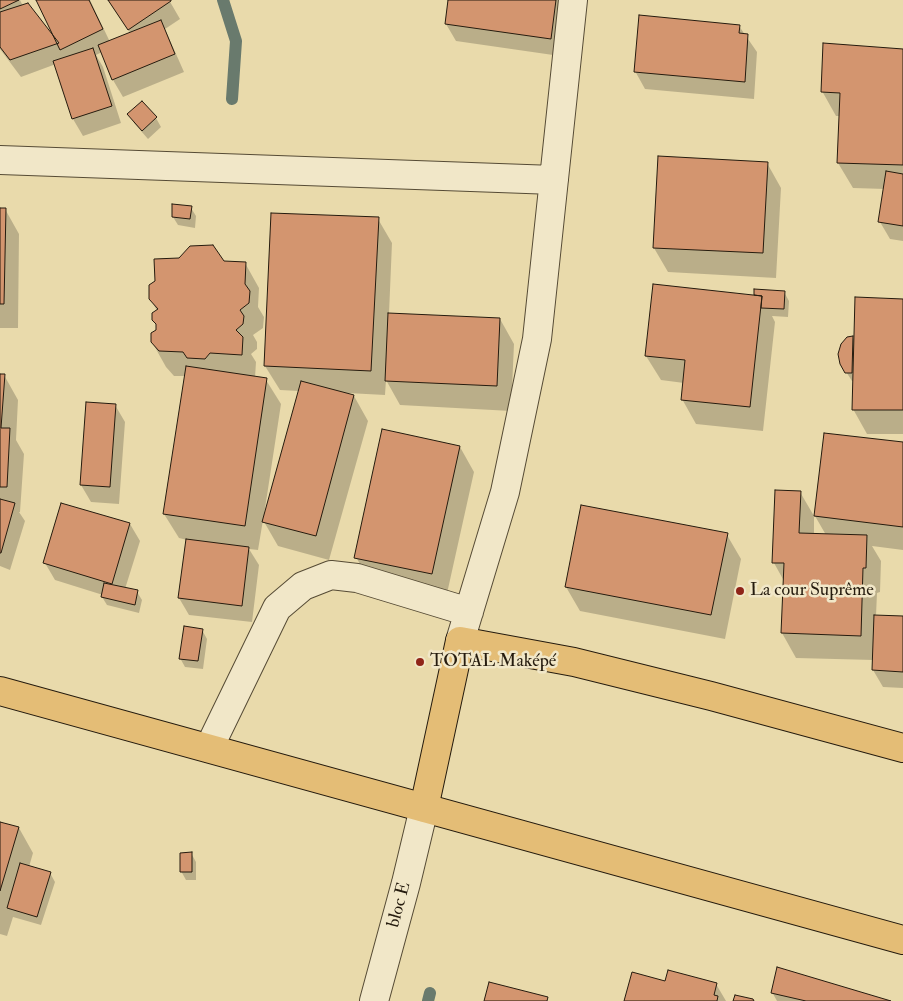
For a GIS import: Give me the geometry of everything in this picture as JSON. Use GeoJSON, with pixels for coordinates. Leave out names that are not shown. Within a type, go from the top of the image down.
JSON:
{"type":"FeatureCollection","features":[{"type":"Feature","properties":{"kind":"main road"},"geometry":{"type":"LineString","coordinates":[[424,808],[460,642],[574,662],[711,696],[903,748]]}},
{"type":"Feature","properties":{"kind":"main road"},"geometry":{"type":"LineString","coordinates":[[0,692],[210,748],[903,940]]}},
{"type":"Feature","properties":{"kind":"street"},"geometry":{"type":"LineString","coordinates":[[460,642],[505,492],[537,338],[574,0]]}},
{"type":"Feature","properties":{"kind":"street"},"geometry":{"type":"LineString","coordinates":[[0,160],[554,180]]}},
{"type":"Feature","properties":{"kind":"street"},"geometry":{"type":"LineString","coordinates":[[210,748],[277,608],[304,586],[331,575],[358,578],[469,612]]}},
{"type":"Feature","properties":{"kind":"street","name":"bloc E"},"geometry":{"type":"LineString","coordinates":[[374,1001],[424,808]]}},
{"type":"Feature","properties":{"kind":"building"},"geometry":{"type":"Polygon","coordinates":[[[0,0],[19,0],[0,9],[0,0]]]}},
{"type":"Feature","properties":{"kind":"building"},"geometry":{"type":"Polygon","coordinates":[[[36,0],[89,0],[103,29],[60,50],[36,0]]]}},
{"type":"Feature","properties":{"kind":"building"},"geometry":{"type":"Polygon","coordinates":[[[108,0],[171,0],[171,1],[128,30],[108,0]]]}},
{"type":"Feature","properties":{"kind":"building"},"geometry":{"type":"Polygon","coordinates":[[[448,0],[556,0],[551,39],[445,24],[448,0]]]}},
{"type":"Feature","properties":{"kind":"building"},"geometry":{"type":"Polygon","coordinates":[[[28,3],[59,43],[10,60],[0,47],[0,12],[28,3]]]}},
{"type":"Feature","properties":{"kind":"building"},"geometry":{"type":"Polygon","coordinates":[[[639,15],[740,25],[739,33],[748,34],[745,82],[634,72],[639,15]]]}},
{"type":"Feature","properties":{"kind":"building"},"geometry":{"type":"Polygon","coordinates":[[[161,20],[175,54],[112,80],[98,45],[161,20]]]}},
{"type":"Feature","properties":{"kind":"building"},"geometry":{"type":"Polygon","coordinates":[[[823,43],[903,49],[903,165],[837,163],[840,93],[821,92],[823,43]]]}},
{"type":"Feature","properties":{"kind":"building"},"geometry":{"type":"Polygon","coordinates":[[[93,48],[112,106],[72,119],[53,61],[93,48]]]}},
{"type":"Feature","properties":{"kind":"building"},"geometry":{"type":"Polygon","coordinates":[[[142,101],[157,117],[142,131],[127,114],[142,101]]]}},
{"type":"Feature","properties":{"kind":"building"},"geometry":{"type":"Polygon","coordinates":[[[658,156],[768,162],[763,253],[653,248],[658,156]]]}},
{"type":"Feature","properties":{"kind":"building"},"geometry":{"type":"Polygon","coordinates":[[[886,171],[903,174],[903,226],[878,222],[886,171]]]}},
{"type":"Feature","properties":{"kind":"building"},"geometry":{"type":"Polygon","coordinates":[[[172,204],[192,206],[190,219],[172,217],[172,204]]]}},
{"type":"Feature","properties":{"kind":"building"},"geometry":{"type":"Polygon","coordinates":[[[0,208],[6,208],[4,304],[0,304],[0,208]]]}},
{"type":"Feature","properties":{"kind":"building"},"geometry":{"type":"Polygon","coordinates":[[[271,213],[379,217],[371,371],[264,366],[271,213]]]}},
{"type":"Feature","properties":{"kind":"building"},"geometry":{"type":"Polygon","coordinates":[[[213,245],[224,261],[246,262],[245,284],[250,291],[249,303],[240,310],[244,316],[243,324],[236,330],[243,337],[242,355],[210,353],[205,359],[187,358],[183,352],[159,351],[151,342],[151,333],[156,330],[156,324],[152,320],[152,313],[158,309],[149,299],[149,285],[155,281],[154,259],[179,258],[190,246],[213,245]]]}},
{"type":"Feature","properties":{"kind":"building"},"geometry":{"type":"Polygon","coordinates":[[[653,284],[762,296],[750,407],[681,400],[685,360],[645,356],[653,284]]]}},
{"type":"Feature","properties":{"kind":"building"},"geometry":{"type":"Polygon","coordinates":[[[754,289],[785,291],[784,309],[761,308],[762,296],[754,295],[754,289]]]}},
{"type":"Feature","properties":{"kind":"building"},"geometry":{"type":"Polygon","coordinates":[[[855,297],[903,299],[903,410],[852,410],[855,297]]]}},
{"type":"Feature","properties":{"kind":"building"},"geometry":{"type":"Polygon","coordinates":[[[388,313],[500,318],[497,386],[385,381],[388,313]]]}},
{"type":"Feature","properties":{"kind":"building"},"geometry":{"type":"Polygon","coordinates":[[[853,336],[852,373],[845,373],[840,364],[838,354],[841,344],[847,337],[853,336]]]}},
{"type":"Feature","properties":{"kind":"building"},"geometry":{"type":"Polygon","coordinates":[[[186,366],[267,378],[245,526],[163,514],[186,366]]]}},
{"type":"Feature","properties":{"kind":"building"},"geometry":{"type":"Polygon","coordinates":[[[0,374],[5,374],[1,428],[10,428],[7,487],[0,487],[0,374]]]}},
{"type":"Feature","properties":{"kind":"building"},"geometry":{"type":"Polygon","coordinates":[[[301,381],[354,395],[316,536],[262,522],[301,381]]]}},
{"type":"Feature","properties":{"kind":"building"},"geometry":{"type":"Polygon","coordinates":[[[86,402],[116,404],[110,487],[80,485],[86,402]]]}},
{"type":"Feature","properties":{"kind":"building"},"geometry":{"type":"Polygon","coordinates":[[[382,429],[460,446],[432,574],[354,558],[382,429]]]}},
{"type":"Feature","properties":{"kind":"building"},"geometry":{"type":"Polygon","coordinates":[[[824,433],[903,442],[903,527],[814,516],[824,433]]]}},
{"type":"Feature","properties":{"kind":"building"},"geometry":{"type":"Polygon","coordinates":[[[775,490],[801,491],[799,533],[867,535],[866,568],[863,568],[861,636],[781,633],[784,563],[772,563],[775,490]]]}},
{"type":"Feature","properties":{"kind":"building"},"geometry":{"type":"Polygon","coordinates":[[[0,499],[15,503],[1,553],[0,553],[0,499]]]}},
{"type":"Feature","properties":{"kind":"building"},"geometry":{"type":"Polygon","coordinates":[[[61,503],[130,523],[112,584],[43,563],[61,503]]]}},
{"type":"Feature","properties":{"kind":"building"},"geometry":{"type":"Polygon","coordinates":[[[581,505],[728,533],[711,615],[565,587],[581,505]]]}},
{"type":"Feature","properties":{"kind":"building"},"geometry":{"type":"Polygon","coordinates":[[[186,539],[249,547],[242,606],[178,598],[186,539]]]}},
{"type":"Feature","properties":{"kind":"building"},"geometry":{"type":"Polygon","coordinates":[[[104,583],[138,590],[135,605],[101,597],[104,583]]]}},
{"type":"Feature","properties":{"kind":"building"},"geometry":{"type":"Polygon","coordinates":[[[874,615],[903,616],[903,672],[872,670],[874,615]]]}},
{"type":"Feature","properties":{"kind":"building"},"geometry":{"type":"Polygon","coordinates":[[[184,626],[203,629],[198,661],[179,659],[184,626]]]}},
{"type":"Feature","properties":{"kind":"building"},"geometry":{"type":"Polygon","coordinates":[[[0,822],[19,827],[0,891],[0,822]]]}},
{"type":"Feature","properties":{"kind":"building"},"geometry":{"type":"Polygon","coordinates":[[[192,852],[192,872],[180,872],[180,853],[192,852]]]}},
{"type":"Feature","properties":{"kind":"building"},"geometry":{"type":"Polygon","coordinates":[[[20,863],[51,872],[37,917],[7,908],[20,863]]]}},
{"type":"Feature","properties":{"kind":"building"},"geometry":{"type":"Polygon","coordinates":[[[777,967],[891,1001],[806,1001],[771,993],[777,967]]]}},
{"type":"Feature","properties":{"kind":"building"},"geometry":{"type":"Polygon","coordinates":[[[668,970],[717,983],[714,995],[718,996],[717,1001],[624,1001],[632,972],[665,981],[668,970]]]}},
{"type":"Feature","properties":{"kind":"building"},"geometry":{"type":"Polygon","coordinates":[[[489,982],[548,997],[547,1001],[484,1001],[489,982]]]}},
{"type":"Feature","properties":{"kind":"building"},"geometry":{"type":"Polygon","coordinates":[[[735,995],[753,999],[754,1001],[733,1001],[735,995]]]}},
{"type":"Feature","properties":{"kind":"waterway"},"geometry":{"type":"LineString","coordinates":[[223,0],[236,41],[232,99]]}},
{"type":"Feature","properties":{"kind":"waterway"},"geometry":{"type":"LineString","coordinates":[[428,1001],[430,993]]}},
{"type":"Feature","properties":{"kind":"place","name":"La cour Suprême"},"geometry":{"type":"Point","coordinates":[740,591]}},
{"type":"Feature","properties":{"kind":"place","name":"TOTAL Maképé"},"geometry":{"type":"Point","coordinates":[420,662]}}]}
